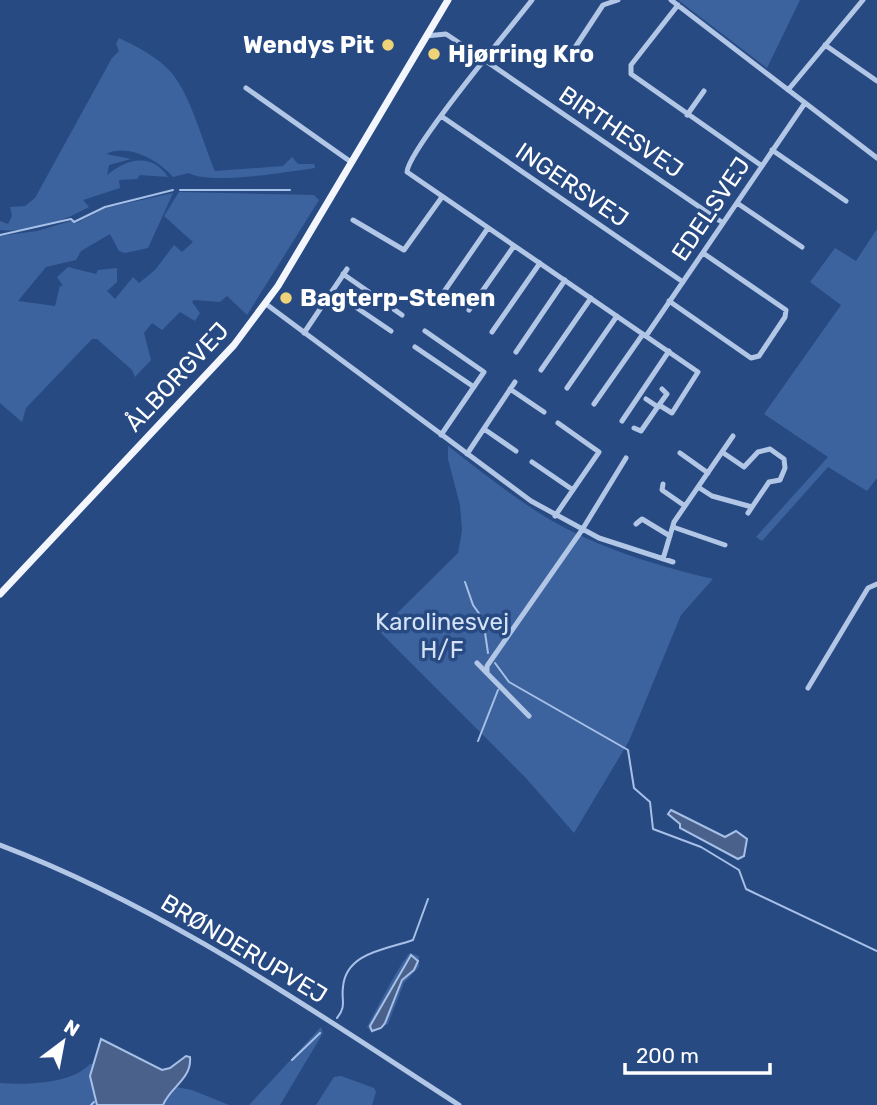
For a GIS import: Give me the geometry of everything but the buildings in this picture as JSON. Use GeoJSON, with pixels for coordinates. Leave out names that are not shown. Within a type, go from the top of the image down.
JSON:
{"type":"FeatureCollection","features":[{"type":"Feature","properties":{"kind":"main road","name":"ÅLBORGVEJ"},"geometry":{"type":"LineString","coordinates":[[0,594],[234,345],[266,304],[448,0]]}},
{"type":"Feature","properties":{"kind":"street"},"geometry":{"type":"LineString","coordinates":[[532,0],[441,116],[406,170],[698,373],[673,412],[646,399]]}},
{"type":"Feature","properties":{"kind":"street"},"geometry":{"type":"LineString","coordinates":[[574,49],[603,5],[618,0]]}},
{"type":"Feature","properties":{"kind":"street"},"geometry":{"type":"LineString","coordinates":[[671,0],[877,159]]}},
{"type":"Feature","properties":{"kind":"street"},"geometry":{"type":"LineString","coordinates":[[788,90],[863,0]]}},
{"type":"Feature","properties":{"kind":"street"},"geometry":{"type":"LineString","coordinates":[[678,5],[629,70],[634,79],[762,166]]}},
{"type":"Feature","properties":{"kind":"street","name":"BIRTHESVEJ"},"geometry":{"type":"LineString","coordinates":[[426,36],[446,34],[723,223]]}},
{"type":"Feature","properties":{"kind":"street"},"geometry":{"type":"LineString","coordinates":[[825,45],[877,81]]}},
{"type":"Feature","properties":{"kind":"street"},"geometry":{"type":"LineString","coordinates":[[246,88],[351,162]]}},
{"type":"Feature","properties":{"kind":"street"},"geometry":{"type":"LineString","coordinates":[[687,115],[704,91]]}},
{"type":"Feature","properties":{"kind":"street","name":"EDELSVEJ"},"geometry":{"type":"LineString","coordinates":[[594,404],[683,282],[805,103]]}},
{"type":"Feature","properties":{"kind":"street","name":"INGERSVEJ"},"geometry":{"type":"LineString","coordinates":[[441,116],[683,282]]}},
{"type":"Feature","properties":{"kind":"street"},"geometry":{"type":"LineString","coordinates":[[772,150],[846,201]]}},
{"type":"Feature","properties":{"kind":"street"},"geometry":{"type":"LineString","coordinates":[[353,220],[404,250],[442,197]]}},
{"type":"Feature","properties":{"kind":"street"},"geometry":{"type":"LineString","coordinates":[[737,203],[802,247]]}},
{"type":"Feature","properties":{"kind":"street"},"geometry":{"type":"LineString","coordinates":[[441,296],[488,228]]}},
{"type":"Feature","properties":{"kind":"street"},"geometry":{"type":"LineString","coordinates":[[469,310],[514,246]]}},
{"type":"Feature","properties":{"kind":"street"},"geometry":{"type":"LineString","coordinates":[[669,301],[751,358],[759,356],[785,317],[784,307],[703,253]]}},
{"type":"Feature","properties":{"kind":"street"},"geometry":{"type":"LineString","coordinates":[[492,332],[540,263]]}},
{"type":"Feature","properties":{"kind":"street"},"geometry":{"type":"LineString","coordinates":[[304,333],[345,272],[402,315]]}},
{"type":"Feature","properties":{"kind":"street"},"geometry":{"type":"LineString","coordinates":[[516,352],[565,280]]}},
{"type":"Feature","properties":{"kind":"street"},"geometry":{"type":"LineString","coordinates":[[332,290],[391,331]]}},
{"type":"Feature","properties":{"kind":"street"},"geometry":{"type":"LineString","coordinates":[[541,370],[591,298]]}},
{"type":"Feature","properties":{"kind":"street"},"geometry":{"type":"LineString","coordinates":[[266,304],[441,435],[555,516],[582,530],[673,562]]}},
{"type":"Feature","properties":{"kind":"street"},"geometry":{"type":"LineString","coordinates":[[567,388],[617,316]]}},
{"type":"Feature","properties":{"kind":"street"},"geometry":{"type":"LineString","coordinates":[[425,331],[484,371],[441,435]]}},
{"type":"Feature","properties":{"kind":"street"},"geometry":{"type":"LineString","coordinates":[[415,347],[474,387]]}},
{"type":"Feature","properties":{"kind":"street"},"geometry":{"type":"LineString","coordinates":[[622,421],[669,352]]}},
{"type":"Feature","properties":{"kind":"street"},"geometry":{"type":"LineString","coordinates":[[467,454],[515,382]]}},
{"type":"Feature","properties":{"kind":"street"},"geometry":{"type":"LineString","coordinates":[[510,389],[544,412]]}},
{"type":"Feature","properties":{"kind":"street"},"geometry":{"type":"LineString","coordinates":[[634,428],[641,431],[659,406],[667,393],[662,389]]}},
{"type":"Feature","properties":{"kind":"street"},"geometry":{"type":"LineString","coordinates":[[555,516],[598,450],[558,423]]}},
{"type":"Feature","properties":{"kind":"street"},"geometry":{"type":"LineString","coordinates":[[484,429],[516,451]]}},
{"type":"Feature","properties":{"kind":"street"},"geometry":{"type":"LineString","coordinates":[[663,559],[673,527],[733,436]]}},
{"type":"Feature","properties":{"kind":"street"},"geometry":{"type":"LineString","coordinates":[[698,487],[712,496],[750,510],[769,482],[780,480],[785,466],[784,457],[772,449],[759,451],[744,467],[722,452]]}},
{"type":"Feature","properties":{"kind":"street"},"geometry":{"type":"LineString","coordinates":[[680,453],[708,473]]}},
{"type":"Feature","properties":{"kind":"street"},"geometry":{"type":"LineString","coordinates":[[487,672],[487,666],[582,530],[626,458]]}},
{"type":"Feature","properties":{"kind":"street"},"geometry":{"type":"LineString","coordinates":[[532,462],[573,489]]}},
{"type":"Feature","properties":{"kind":"street"},"geometry":{"type":"LineString","coordinates":[[663,484],[662,490],[685,506]]}},
{"type":"Feature","properties":{"kind":"street"},"geometry":{"type":"LineString","coordinates":[[636,524],[641,519],[670,536]]}},
{"type":"Feature","properties":{"kind":"street"},"geometry":{"type":"LineString","coordinates":[[673,527],[725,545]]}},
{"type":"Feature","properties":{"kind":"street"},"geometry":{"type":"LineString","coordinates":[[808,688],[868,588],[877,584]]}},
{"type":"Feature","properties":{"kind":"street"},"geometry":{"type":"LineString","coordinates":[[477,663],[529,716]]}},
{"type":"Feature","properties":{"kind":"street","name":"BRØNDERUPVEJ"},"geometry":{"type":"LineString","coordinates":[[0,845],[81,878],[171,923],[459,1105]]}},
{"type":"Feature","properties":{"kind":"green space"},"geometry":{"type":"Polygon","coordinates":[[[678,0],[800,0],[767,68],[678,0]]]}},
{"type":"Feature","properties":{"kind":"green space"},"geometry":{"type":"Polygon","coordinates":[[[119,38],[139,48],[170,71],[190,105],[215,171],[283,166],[292,157],[298,164],[314,164],[315,168],[231,178],[213,178],[189,173],[173,177],[160,165],[142,155],[114,151],[106,154],[131,159],[109,165],[107,175],[131,162],[147,161],[161,169],[168,177],[140,175],[137,179],[119,180],[120,188],[83,200],[89,207],[68,217],[34,228],[0,230],[0,221],[8,224],[12,216],[10,207],[25,206],[35,198],[112,58],[119,51],[116,44],[119,38]]]}},
{"type":"Feature","properties":{"kind":"green space"},"geometry":{"type":"Polygon","coordinates":[[[179,192],[314,195],[319,200],[247,315],[227,296],[220,302],[194,300],[192,302],[200,313],[195,321],[180,312],[162,330],[152,323],[144,333],[151,360],[135,377],[132,370],[97,339],[92,339],[26,408],[22,422],[0,403],[0,236],[37,231],[71,221],[76,223],[106,208],[173,193],[148,248],[125,253],[119,251],[110,234],[81,251],[76,260],[46,267],[18,301],[55,306],[60,286],[63,286],[57,277],[68,267],[96,274],[98,270],[117,268],[117,282],[107,291],[115,299],[133,277],[139,283],[155,270],[174,245],[182,252],[193,242],[164,216],[179,192]]]}},
{"type":"Feature","properties":{"kind":"green space"},"geometry":{"type":"Polygon","coordinates":[[[877,229],[877,478],[867,491],[828,467],[762,541],[756,537],[828,457],[764,414],[841,305],[810,282],[835,248],[856,261],[877,229]]]}},
{"type":"Feature","properties":{"kind":"green space","name":"Karolinesvej H/F"},"geometry":{"type":"Polygon","coordinates":[[[448,446],[523,502],[571,531],[641,559],[713,579],[681,615],[629,741],[574,833],[525,777],[379,631],[458,553],[462,531],[460,505],[448,459],[448,446]]]}},
{"type":"Feature","properties":{"kind":"green space"},"geometry":{"type":"Polygon","coordinates":[[[410,953],[419,956],[419,967],[404,983],[388,1024],[372,1033],[367,1027],[410,953]]]}},
{"type":"Feature","properties":{"kind":"green space"},"geometry":{"type":"Polygon","coordinates":[[[321,1027],[323,1033],[280,1105],[249,1105],[321,1027]]]}},
{"type":"Feature","properties":{"kind":"green space"},"geometry":{"type":"Polygon","coordinates":[[[90,1064],[95,1064],[90,1076],[97,1105],[0,1105],[0,1083],[48,1082],[72,1076],[90,1064]]]}},
{"type":"Feature","properties":{"kind":"green space"},"geometry":{"type":"Polygon","coordinates":[[[341,1076],[374,1088],[376,1092],[372,1105],[316,1105],[334,1077],[341,1076]]]}},
{"type":"Feature","properties":{"kind":"green space"},"geometry":{"type":"Polygon","coordinates":[[[176,1087],[192,1090],[229,1105],[163,1105],[167,1095],[176,1087]]]}},
{"type":"Feature","properties":{"kind":"shaded area"},"geometry":{"type":"Polygon","coordinates":[[[671,810],[725,837],[736,831],[747,839],[744,856],[738,859],[680,828],[680,824],[668,814],[671,810]]]}},
{"type":"Feature","properties":{"kind":"shaded area"},"geometry":{"type":"Polygon","coordinates":[[[411,955],[418,961],[414,970],[402,980],[385,1023],[381,1028],[372,1031],[370,1026],[411,955]]]}},
{"type":"Feature","properties":{"kind":"shaded area"},"geometry":{"type":"Polygon","coordinates":[[[101,1039],[162,1070],[170,1068],[186,1056],[190,1057],[190,1065],[163,1105],[97,1105],[90,1076],[101,1039]]]}},
{"type":"Feature","properties":{"kind":"waterway"},"geometry":{"type":"LineString","coordinates":[[0,235],[71,219],[74,222],[105,207],[173,190]]}},
{"type":"Feature","properties":{"kind":"waterway"},"geometry":{"type":"LineString","coordinates":[[180,190],[290,190]]}},
{"type":"Feature","properties":{"kind":"waterway"},"geometry":{"type":"LineString","coordinates":[[465,582],[473,605],[483,619],[488,653]]}},
{"type":"Feature","properties":{"kind":"waterway"},"geometry":{"type":"LineString","coordinates":[[495,663],[509,682],[628,750],[634,788],[650,802],[653,829],[701,847],[739,870],[746,889],[877,951]]}},
{"type":"Feature","properties":{"kind":"waterway"},"geometry":{"type":"LineString","coordinates":[[478,741],[498,690]]}},
{"type":"Feature","properties":{"kind":"waterway"},"geometry":{"type":"LineString","coordinates":[[337,1018],[343,1006],[346,975],[352,966],[370,954],[413,940],[428,899]]}},
{"type":"Feature","properties":{"kind":"waterway"},"geometry":{"type":"LineString","coordinates":[[292,1060],[320,1033]]}},
{"type":"Feature","properties":{"kind":"waterway"},"geometry":{"type":"LineString","coordinates":[[91,1105],[94,1102]]}},
{"type":"Feature","properties":{"kind":"place","name":"Wendys Pit"},"geometry":{"type":"Point","coordinates":[388,45]}},
{"type":"Feature","properties":{"kind":"place","name":"Hjørring Kro"},"geometry":{"type":"Point","coordinates":[434,54]}},
{"type":"Feature","properties":{"kind":"place","name":"Bagterp-Stenen"},"geometry":{"type":"Point","coordinates":[286,298]}}]}
